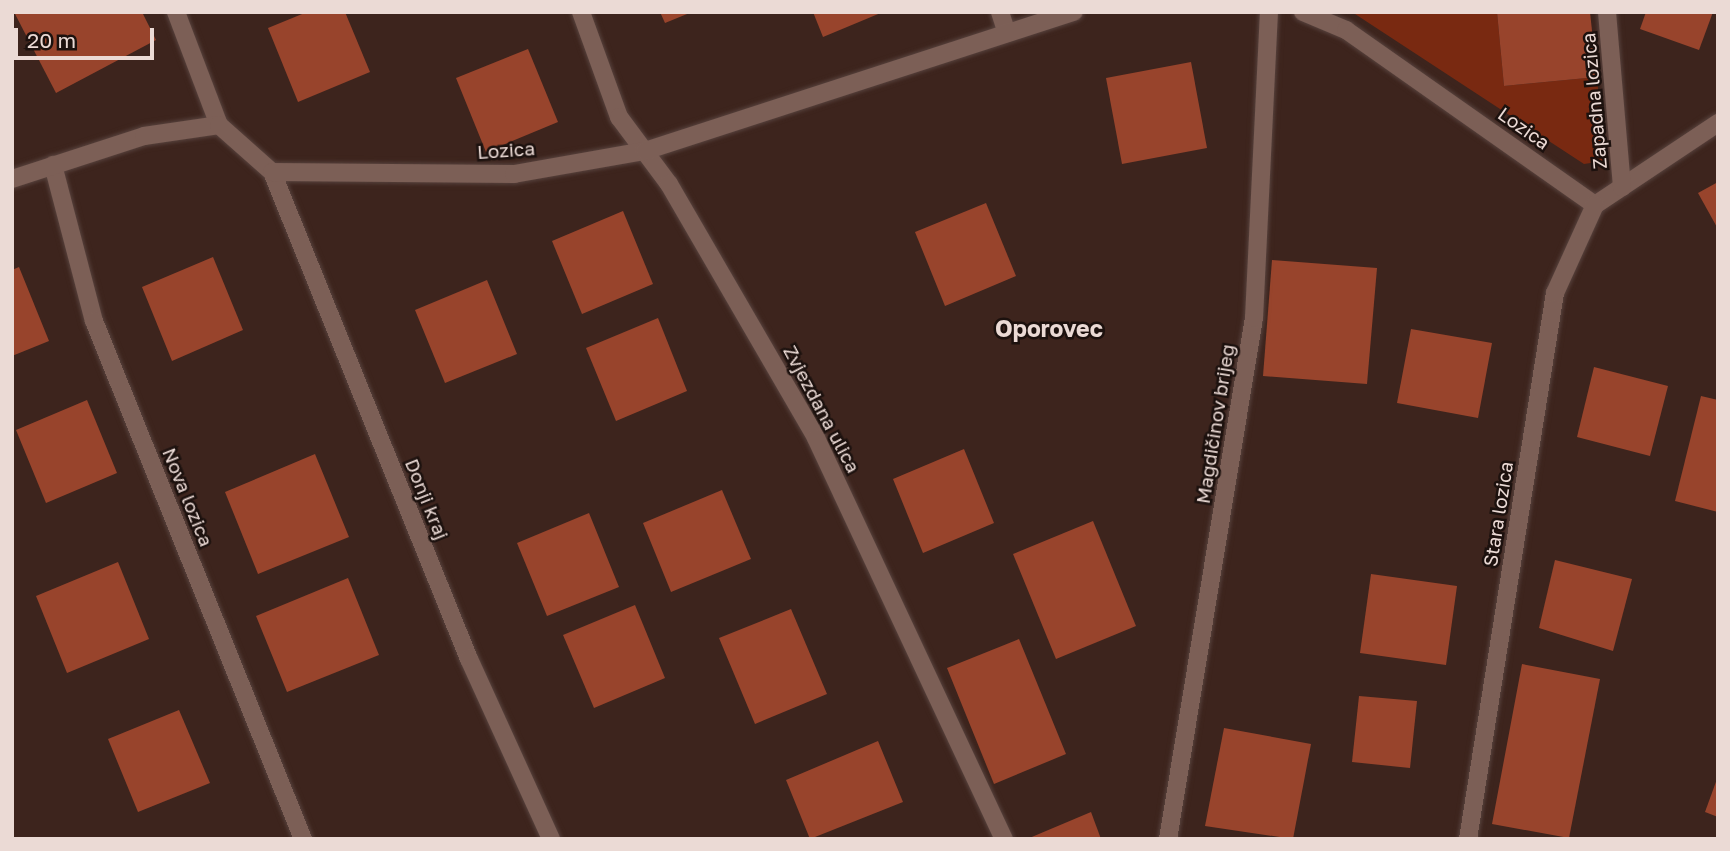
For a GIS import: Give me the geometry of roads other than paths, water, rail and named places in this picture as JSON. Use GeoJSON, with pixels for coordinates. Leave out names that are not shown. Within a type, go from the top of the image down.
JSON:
{"type":"FeatureCollection","features":[{"type":"Feature","properties":{"kind":"street"},"geometry":{"type":"LineString","coordinates":[[176,12],[219,125],[272,172]]}},
{"type":"Feature","properties":{"kind":"street","name":"Zvjezdana ulica"},"geometry":{"type":"LineString","coordinates":[[581,12],[618,117],[645,151],[816,438],[1004,839]]}},
{"type":"Feature","properties":{"kind":"street"},"geometry":{"type":"LineString","coordinates":[[1000,12],[1007,33]]}},
{"type":"Feature","properties":{"kind":"street","name":"Lozica"},"geometry":{"type":"LineString","coordinates":[[272,172],[514,174],[645,151],[1074,12]]}},
{"type":"Feature","properties":{"kind":"street","name":"Magdičinov brijeg"},"geometry":{"type":"LineString","coordinates":[[1168,839],[1254,318],[1269,12]]}},
{"type":"Feature","properties":{"kind":"street","name":"Lozica"},"geometry":{"type":"LineString","coordinates":[[1303,12],[1346,30],[1595,205]]}},
{"type":"Feature","properties":{"kind":"street","name":"Zapadna lozica"},"geometry":{"type":"LineString","coordinates":[[1607,12],[1622,187]]}},
{"type":"Feature","properties":{"kind":"street"},"geometry":{"type":"LineString","coordinates":[[1595,205],[1718,123]]}},
{"type":"Feature","properties":{"kind":"street"},"geometry":{"type":"LineString","coordinates":[[12,179],[144,136],[219,125]]}},
{"type":"Feature","properties":{"kind":"street","name":"Nova lozica"},"geometry":{"type":"LineString","coordinates":[[53,165],[94,321],[303,839]]}},
{"type":"Feature","properties":{"kind":"street","name":"Donji kraj"},"geometry":{"type":"LineString","coordinates":[[272,172],[469,659],[551,839]]}},
{"type":"Feature","properties":{"kind":"street","name":"Stara lozica"},"geometry":{"type":"LineString","coordinates":[[1468,839],[1555,293],[1595,205]]}},
{"type":"Feature","properties":{"kind":"district","name":"Oporovec"},"geometry":{"type":"Point","coordinates":[1049,328]}}]}
